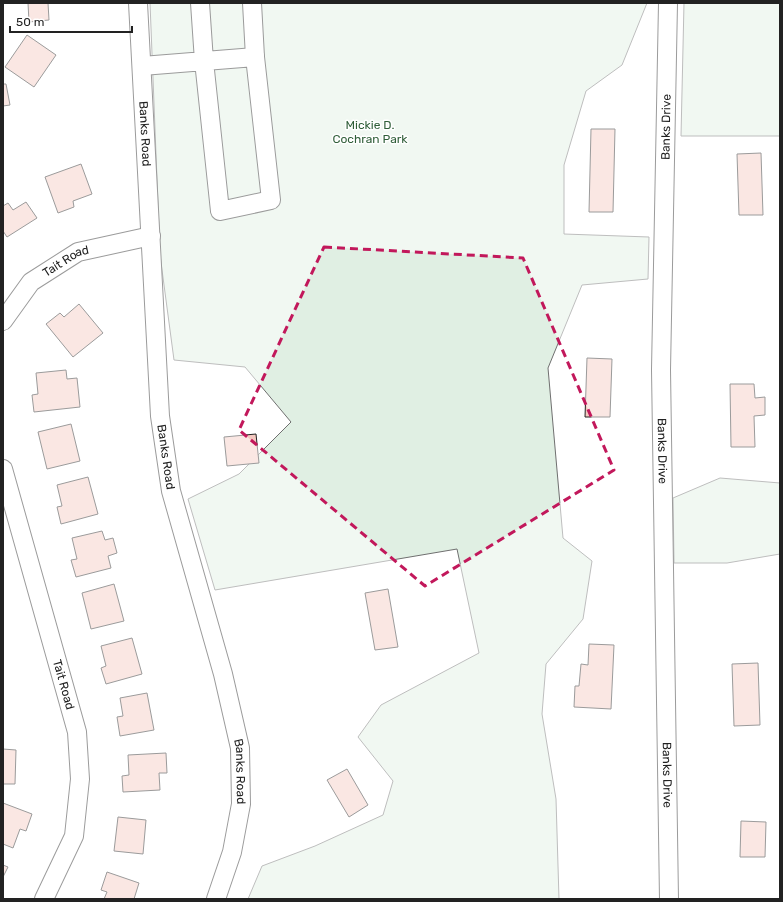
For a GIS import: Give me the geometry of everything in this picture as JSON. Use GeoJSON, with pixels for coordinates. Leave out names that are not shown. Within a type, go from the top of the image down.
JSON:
{"type":"FeatureCollection","features":[{"type":"Feature","properties":{"kind":"street","name":"Banks Road"},"geometry":{"type":"LineString","coordinates":[[138,3],[160,416],[172,492],[223,674],[240,748],[241,804],[232,852],[216,899]]}},
{"type":"Feature","properties":{"kind":"street"},"geometry":{"type":"LineString","coordinates":[[200,3],[204,61],[220,211],[271,200],[255,57],[252,3]]}},
{"type":"Feature","properties":{"kind":"street","name":"Banks Drive"},"geometry":{"type":"LineString","coordinates":[[668,3],[661,370],[669,899]]}},
{"type":"Feature","properties":{"kind":"street"},"geometry":{"type":"LineString","coordinates":[[142,66],[255,57]]}},
{"type":"Feature","properties":{"kind":"street","name":"Tait Road"},"geometry":{"type":"LineString","coordinates":[[3,321],[31,282],[78,252],[151,236]]}},
{"type":"Feature","properties":{"kind":"street","name":"Tait Road"},"geometry":{"type":"LineString","coordinates":[[3,469],[77,732],[80,779],[74,836],[44,899]]}},
{"type":"Feature","properties":{"kind":"highlighted area"},"geometry":{"type":"Polygon","coordinates":[[[324,247],[523,258],[614,470],[425,586],[239,430],[324,247]]]}},
{"type":"Feature","properties":{"kind":"green space","name":"Mickie D. Cochran Park"},"geometry":{"type":"Polygon","coordinates":[[[150,3],[647,3],[622,65],[586,91],[564,165],[564,234],[649,237],[648,279],[582,285],[548,368],[563,538],[592,561],[583,619],[546,664],[542,714],[556,799],[559,899],[248,899],[262,866],[315,846],[383,815],[393,781],[358,737],[381,705],[479,653],[457,549],[215,590],[188,499],[239,474],[291,422],[245,367],[174,360],[160,255],[150,3]]]}},
{"type":"Feature","properties":{"kind":"green space"},"geometry":{"type":"Polygon","coordinates":[[[684,3],[780,3],[780,136],[681,136],[684,3]]]}},
{"type":"Feature","properties":{"kind":"green space"},"geometry":{"type":"Polygon","coordinates":[[[720,478],[780,483],[780,554],[727,563],[674,563],[673,498],[720,478]]]}},
{"type":"Feature","properties":{"kind":"building"},"geometry":{"type":"Polygon","coordinates":[[[28,3],[48,3],[49,20],[29,22],[28,3]]]}},
{"type":"Feature","properties":{"kind":"building"},"geometry":{"type":"Polygon","coordinates":[[[27,35],[56,55],[34,87],[5,67],[27,35]]]}},
{"type":"Feature","properties":{"kind":"building"},"geometry":{"type":"Polygon","coordinates":[[[3,84],[6,84],[10,105],[3,106],[3,84]]]}},
{"type":"Feature","properties":{"kind":"building"},"geometry":{"type":"Polygon","coordinates":[[[591,129],[615,129],[613,212],[589,212],[591,129]]]}},
{"type":"Feature","properties":{"kind":"building"},"geometry":{"type":"Polygon","coordinates":[[[761,153],[763,215],[739,215],[737,154],[761,153]]]}},
{"type":"Feature","properties":{"kind":"building"},"geometry":{"type":"Polygon","coordinates":[[[81,164],[92,194],[73,201],[74,207],[58,213],[45,177],[81,164]]]}},
{"type":"Feature","properties":{"kind":"building"},"geometry":{"type":"Polygon","coordinates":[[[26,202],[37,218],[7,237],[3,231],[3,206],[8,203],[13,210],[26,202]]]}},
{"type":"Feature","properties":{"kind":"building"},"geometry":{"type":"Polygon","coordinates":[[[79,304],[103,333],[73,357],[46,324],[60,313],[64,317],[79,304]]]}},
{"type":"Feature","properties":{"kind":"building"},"geometry":{"type":"Polygon","coordinates":[[[587,358],[612,359],[610,417],[585,417],[587,358]]]}},
{"type":"Feature","properties":{"kind":"building"},"geometry":{"type":"Polygon","coordinates":[[[66,370],[67,379],[77,378],[80,407],[34,412],[32,395],[38,394],[36,373],[66,370]]]}},
{"type":"Feature","properties":{"kind":"building"},"geometry":{"type":"Polygon","coordinates":[[[730,384],[754,384],[755,398],[765,397],[765,415],[754,416],[755,447],[731,447],[730,384]]]}},
{"type":"Feature","properties":{"kind":"building"},"geometry":{"type":"Polygon","coordinates":[[[71,424],[80,461],[47,469],[38,432],[71,424]]]}},
{"type":"Feature","properties":{"kind":"building"},"geometry":{"type":"Polygon","coordinates":[[[256,434],[259,463],[227,466],[224,437],[256,434]]]}},
{"type":"Feature","properties":{"kind":"building"},"geometry":{"type":"Polygon","coordinates":[[[88,477],[98,514],[61,524],[57,507],[62,506],[57,485],[88,477]]]}},
{"type":"Feature","properties":{"kind":"building"},"geometry":{"type":"Polygon","coordinates":[[[102,531],[105,540],[113,538],[117,553],[108,556],[111,568],[76,577],[71,560],[77,559],[72,538],[102,531]]]}},
{"type":"Feature","properties":{"kind":"building"},"geometry":{"type":"Polygon","coordinates":[[[114,584],[124,621],[91,629],[82,593],[114,584]]]}},
{"type":"Feature","properties":{"kind":"building"},"geometry":{"type":"Polygon","coordinates":[[[388,589],[398,647],[375,650],[365,593],[388,589]]]}},
{"type":"Feature","properties":{"kind":"building"},"geometry":{"type":"Polygon","coordinates":[[[132,638],[142,674],[106,684],[101,668],[106,666],[101,646],[132,638]]]}},
{"type":"Feature","properties":{"kind":"building"},"geometry":{"type":"Polygon","coordinates":[[[589,644],[614,645],[611,709],[574,707],[575,686],[579,686],[581,664],[588,665],[589,644]]]}},
{"type":"Feature","properties":{"kind":"building"},"geometry":{"type":"Polygon","coordinates":[[[758,663],[760,725],[734,726],[732,664],[758,663]]]}},
{"type":"Feature","properties":{"kind":"building"},"geometry":{"type":"Polygon","coordinates":[[[147,693],[154,730],[120,736],[117,717],[123,716],[120,698],[147,693]]]}},
{"type":"Feature","properties":{"kind":"building"},"geometry":{"type":"Polygon","coordinates":[[[3,749],[16,750],[15,784],[3,784],[3,749]]]}},
{"type":"Feature","properties":{"kind":"building"},"geometry":{"type":"Polygon","coordinates":[[[166,753],[167,773],[159,773],[160,790],[123,792],[122,776],[129,775],[128,755],[166,753]]]}},
{"type":"Feature","properties":{"kind":"building"},"geometry":{"type":"Polygon","coordinates":[[[347,769],[368,805],[349,817],[327,780],[347,769]]]}},
{"type":"Feature","properties":{"kind":"building"},"geometry":{"type":"Polygon","coordinates":[[[3,803],[32,814],[26,831],[20,829],[13,848],[3,844],[3,803]]]}},
{"type":"Feature","properties":{"kind":"building"},"geometry":{"type":"Polygon","coordinates":[[[118,817],[146,820],[143,854],[114,851],[118,817]]]}},
{"type":"Feature","properties":{"kind":"building"},"geometry":{"type":"Polygon","coordinates":[[[741,821],[766,822],[765,857],[740,857],[741,821]]]}},
{"type":"Feature","properties":{"kind":"building"},"geometry":{"type":"Polygon","coordinates":[[[3,865],[8,867],[3,877],[3,865]]]}},
{"type":"Feature","properties":{"kind":"building"},"geometry":{"type":"Polygon","coordinates":[[[107,872],[139,883],[134,899],[104,899],[107,892],[101,890],[107,872]]]}}]}
